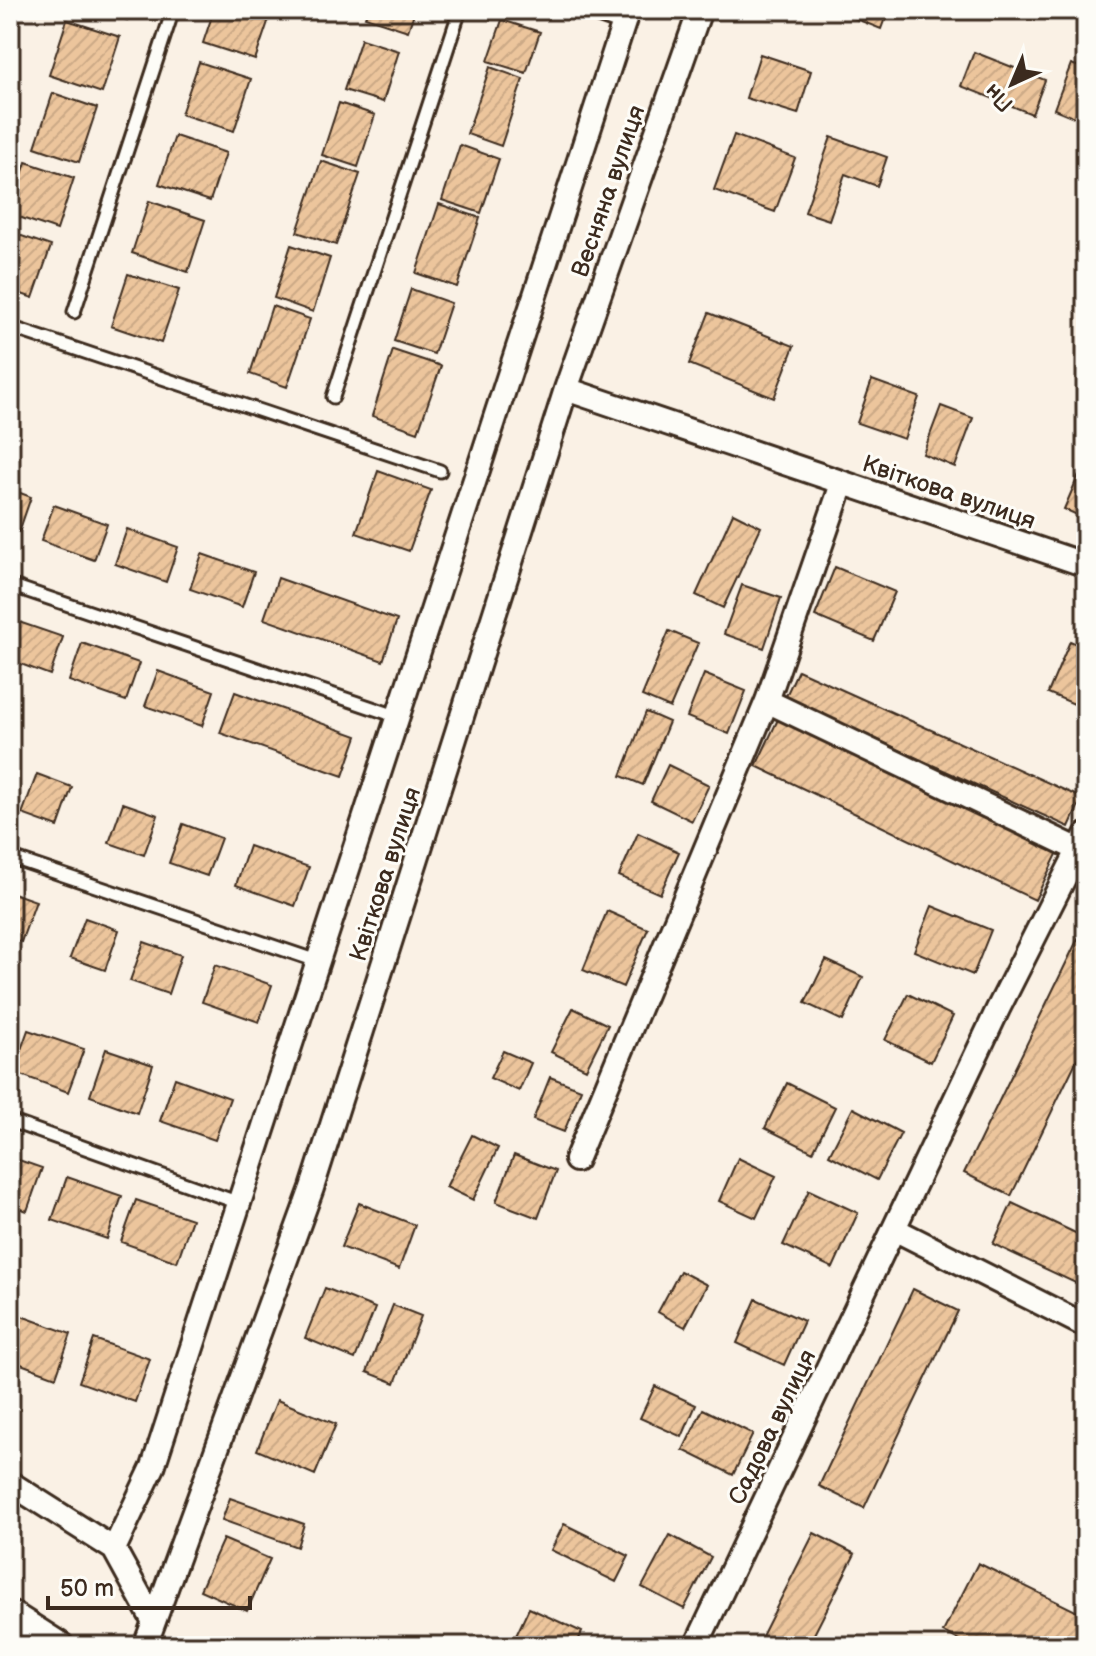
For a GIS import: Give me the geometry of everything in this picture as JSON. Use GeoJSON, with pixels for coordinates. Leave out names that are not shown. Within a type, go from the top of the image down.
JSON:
{"type":"FeatureCollection","features":[{"type":"Feature","properties":{"kind":"street","name":"Весняна вулиця"},"geometry":{"type":"LineString","coordinates":[[566,389],[700,10]]}},
{"type":"Feature","properties":{"kind":"street"},"geometry":{"type":"LineString","coordinates":[[114,1549],[153,1467],[626,17]]}},
{"type":"Feature","properties":{"kind":"street","name":"Квіткова вулиця"},"geometry":{"type":"LineString","coordinates":[[145,1646],[312,1188],[566,389],[1086,565]]}},
{"type":"Feature","properties":{"kind":"street","name":"Квіткова вулиця"},"geometry":{"type":"LineString","coordinates":[[576,1160],[767,701],[842,484]]}},
{"type":"Feature","properties":{"kind":"street"},"geometry":{"type":"LineString","coordinates":[[767,701],[1082,842]]}},
{"type":"Feature","properties":{"kind":"street","name":"Садова вулиця"},"geometry":{"type":"LineString","coordinates":[[696,1646],[896,1230],[998,1009],[1082,842]]}},
{"type":"Feature","properties":{"kind":"street"},"geometry":{"type":"LineString","coordinates":[[896,1230],[1086,1326]]}},
{"type":"Feature","properties":{"kind":"street"},"geometry":{"type":"LineString","coordinates":[[10,1483],[114,1549],[153,1620]]}},
{"type":"Feature","properties":{"kind":"street"},"geometry":{"type":"LineString","coordinates":[[10,1614],[60,1646]]}},
{"type":"Feature","properties":{"kind":"lane"},"geometry":{"type":"LineString","coordinates":[[74,312],[173,10]]}},
{"type":"Feature","properties":{"kind":"lane"},"geometry":{"type":"LineString","coordinates":[[333,397],[460,10]]}},
{"type":"Feature","properties":{"kind":"lane"},"geometry":{"type":"LineString","coordinates":[[581,10],[626,17]]}},
{"type":"Feature","properties":{"kind":"lane"},"geometry":{"type":"LineString","coordinates":[[10,327],[440,471]]}},
{"type":"Feature","properties":{"kind":"lane"},"geometry":{"type":"LineString","coordinates":[[10,585],[396,716]]}},
{"type":"Feature","properties":{"kind":"lane"},"geometry":{"type":"LineString","coordinates":[[10,857],[317,961]]}},
{"type":"Feature","properties":{"kind":"lane"},"geometry":{"type":"LineString","coordinates":[[10,1121],[239,1203]]}},
{"type":"Feature","properties":{"kind":"building"},"geometry":{"type":"Polygon","coordinates":[[[97,10],[130,10],[127,20],[97,10]]]}},
{"type":"Feature","properties":{"kind":"building"},"geometry":{"type":"Polygon","coordinates":[[[214,10],[272,10],[255,60],[203,43],[214,10]]]}},
{"type":"Feature","properties":{"kind":"building"},"geometry":{"type":"Polygon","coordinates":[[[368,10],[415,10],[408,31],[365,17],[368,10]]]}},
{"type":"Feature","properties":{"kind":"building"},"geometry":{"type":"Polygon","coordinates":[[[843,10],[888,10],[881,29],[841,13],[843,10]]]}},
{"type":"Feature","properties":{"kind":"building"},"geometry":{"type":"Polygon","coordinates":[[[67,20],[120,37],[102,93],[49,75],[67,20]]]}},
{"type":"Feature","properties":{"kind":"building"},"geometry":{"type":"Polygon","coordinates":[[[502,20],[540,32],[526,73],[488,61],[502,20]]]}},
{"type":"Feature","properties":{"kind":"building"},"geometry":{"type":"Polygon","coordinates":[[[361,39],[399,51],[383,102],[344,90],[361,39]]]}},
{"type":"Feature","properties":{"kind":"building"},"geometry":{"type":"Polygon","coordinates":[[[974,52],[1045,80],[1032,114],[961,86],[974,52]]]}},
{"type":"Feature","properties":{"kind":"building"},"geometry":{"type":"Polygon","coordinates":[[[760,54],[811,71],[798,114],[746,98],[760,54]]]}},
{"type":"Feature","properties":{"kind":"building"},"geometry":{"type":"Polygon","coordinates":[[[199,62],[251,79],[234,131],[181,114],[199,62]]]}},
{"type":"Feature","properties":{"kind":"building"},"geometry":{"type":"Polygon","coordinates":[[[1071,64],[1086,69],[1086,122],[1054,109],[1071,64]]]}},
{"type":"Feature","properties":{"kind":"building"},"geometry":{"type":"Polygon","coordinates":[[[490,67],[523,79],[501,146],[467,134],[490,67]]]}},
{"type":"Feature","properties":{"kind":"building"},"geometry":{"type":"Polygon","coordinates":[[[53,93],[97,108],[79,162],[35,147],[53,93]]]}},
{"type":"Feature","properties":{"kind":"building"},"geometry":{"type":"Polygon","coordinates":[[[339,103],[375,115],[358,167],[322,155],[339,103]]]}},
{"type":"Feature","properties":{"kind":"building"},"geometry":{"type":"Polygon","coordinates":[[[734,135],[795,158],[775,212],[714,190],[734,135]]]}},
{"type":"Feature","properties":{"kind":"building"},"geometry":{"type":"Polygon","coordinates":[[[175,136],[226,153],[210,201],[159,184],[175,136]]]}},
{"type":"Feature","properties":{"kind":"building"},"geometry":{"type":"Polygon","coordinates":[[[831,137],[887,157],[877,186],[845,174],[829,220],[805,212],[831,137]]]}},
{"type":"Feature","properties":{"kind":"building"},"geometry":{"type":"Polygon","coordinates":[[[460,145],[499,159],[481,213],[442,200],[460,145]]]}},
{"type":"Feature","properties":{"kind":"building"},"geometry":{"type":"Polygon","coordinates":[[[321,161],[360,174],[336,245],[297,232],[321,161]]]}},
{"type":"Feature","properties":{"kind":"building"},"geometry":{"type":"Polygon","coordinates":[[[26,162],[74,178],[57,230],[10,214],[26,162]]]}},
{"type":"Feature","properties":{"kind":"building"},"geometry":{"type":"Polygon","coordinates":[[[149,201],[205,220],[188,272],[132,253],[149,201]]]}},
{"type":"Feature","properties":{"kind":"building"},"geometry":{"type":"Polygon","coordinates":[[[439,204],[480,218],[457,287],[416,273],[439,204]]]}},
{"type":"Feature","properties":{"kind":"building"},"geometry":{"type":"Polygon","coordinates":[[[10,232],[51,246],[33,298],[10,290],[10,232]]]}},
{"type":"Feature","properties":{"kind":"building"},"geometry":{"type":"Polygon","coordinates":[[[291,245],[330,258],[313,312],[274,298],[291,245]]]}},
{"type":"Feature","properties":{"kind":"building"},"geometry":{"type":"Polygon","coordinates":[[[128,274],[179,290],[161,343],[111,326],[128,274]]]}},
{"type":"Feature","properties":{"kind":"building"},"geometry":{"type":"Polygon","coordinates":[[[411,289],[451,303],[434,354],[394,341],[411,289]]]}},
{"type":"Feature","properties":{"kind":"building"},"geometry":{"type":"Polygon","coordinates":[[[272,306],[310,319],[287,387],[250,374],[272,306]]]}},
{"type":"Feature","properties":{"kind":"building"},"geometry":{"type":"Polygon","coordinates":[[[709,313],[794,346],[774,398],[689,364],[709,313]]]}},
{"type":"Feature","properties":{"kind":"building"},"geometry":{"type":"Polygon","coordinates":[[[393,350],[441,366],[418,432],[372,416],[393,350]]]}},
{"type":"Feature","properties":{"kind":"building"},"geometry":{"type":"Polygon","coordinates":[[[872,380],[919,397],[904,439],[857,423],[872,380]]]}},
{"type":"Feature","properties":{"kind":"building"},"geometry":{"type":"Polygon","coordinates":[[[941,406],[973,418],[955,467],[923,454],[941,406]]]}},
{"type":"Feature","properties":{"kind":"building"},"geometry":{"type":"Polygon","coordinates":[[[1086,458],[1086,519],[1064,509],[1086,458]]]}},
{"type":"Feature","properties":{"kind":"building"},"geometry":{"type":"Polygon","coordinates":[[[378,471],[431,490],[409,551],[356,533],[378,471]]]}},
{"type":"Feature","properties":{"kind":"building"},"geometry":{"type":"Polygon","coordinates":[[[10,489],[31,497],[19,532],[10,529],[10,489]]]}},
{"type":"Feature","properties":{"kind":"building"},"geometry":{"type":"Polygon","coordinates":[[[54,505],[107,524],[94,560],[41,541],[54,505]]]}},
{"type":"Feature","properties":{"kind":"building"},"geometry":{"type":"Polygon","coordinates":[[[733,513],[761,527],[723,608],[696,595],[733,513]]]}},
{"type":"Feature","properties":{"kind":"building"},"geometry":{"type":"Polygon","coordinates":[[[127,529],[178,547],[166,582],[115,564],[127,529]]]}},
{"type":"Feature","properties":{"kind":"building"},"geometry":{"type":"Polygon","coordinates":[[[202,554],[254,572],[242,607],[190,589],[202,554]]]}},
{"type":"Feature","properties":{"kind":"building"},"geometry":{"type":"Polygon","coordinates":[[[835,567],[895,592],[874,641],[815,616],[835,567]]]}},
{"type":"Feature","properties":{"kind":"building"},"geometry":{"type":"Polygon","coordinates":[[[278,578],[397,620],[383,661],[264,619],[278,578]]]}},
{"type":"Feature","properties":{"kind":"building"},"geometry":{"type":"Polygon","coordinates":[[[742,585],[781,598],[764,648],[724,634],[742,585]]]}},
{"type":"Feature","properties":{"kind":"building"},"geometry":{"type":"Polygon","coordinates":[[[10,619],[63,637],[50,675],[10,660],[10,619]]]}},
{"type":"Feature","properties":{"kind":"building"},"geometry":{"type":"Polygon","coordinates":[[[669,631],[698,643],[670,708],[642,696],[669,631]]]}},
{"type":"Feature","properties":{"kind":"building"},"geometry":{"type":"Polygon","coordinates":[[[1070,641],[1086,648],[1086,709],[1048,693],[1070,641]]]}},
{"type":"Feature","properties":{"kind":"building"},"geometry":{"type":"Polygon","coordinates":[[[82,643],[139,663],[126,701],[69,681],[82,643]]]}},
{"type":"Feature","properties":{"kind":"building"},"geometry":{"type":"Polygon","coordinates":[[[798,670],[1082,798],[1069,827],[785,698],[798,670]]]}},
{"type":"Feature","properties":{"kind":"building"},"geometry":{"type":"Polygon","coordinates":[[[158,671],[214,691],[202,726],[145,706],[158,671]]]}},
{"type":"Feature","properties":{"kind":"building"},"geometry":{"type":"Polygon","coordinates":[[[704,674],[746,691],[729,734],[687,717],[704,674]]]}},
{"type":"Feature","properties":{"kind":"building"},"geometry":{"type":"Polygon","coordinates":[[[235,692],[357,736],[343,776],[220,733],[235,692]]]}},
{"type":"Feature","properties":{"kind":"building"},"geometry":{"type":"Polygon","coordinates":[[[646,712],[669,722],[643,785],[621,776],[646,712]]]}},
{"type":"Feature","properties":{"kind":"building"},"geometry":{"type":"Polygon","coordinates":[[[779,717],[1059,850],[1035,900],[756,766],[779,717]]]}},
{"type":"Feature","properties":{"kind":"building"},"geometry":{"type":"Polygon","coordinates":[[[668,765],[709,785],[692,821],[651,801],[668,765]]]}},
{"type":"Feature","properties":{"kind":"building"},"geometry":{"type":"Polygon","coordinates":[[[37,774],[72,787],[58,827],[22,814],[37,774]]]}},
{"type":"Feature","properties":{"kind":"building"},"geometry":{"type":"Polygon","coordinates":[[[123,803],[158,815],[144,855],[109,843],[123,803]]]}},
{"type":"Feature","properties":{"kind":"building"},"geometry":{"type":"Polygon","coordinates":[[[183,824],[221,838],[207,876],[169,863],[183,824]]]}},
{"type":"Feature","properties":{"kind":"building"},"geometry":{"type":"Polygon","coordinates":[[[638,833],[679,852],[660,894],[619,876],[638,833]]]}},
{"type":"Feature","properties":{"kind":"building"},"geometry":{"type":"Polygon","coordinates":[[[249,846],[309,867],[295,906],[236,885],[249,846]]]}},
{"type":"Feature","properties":{"kind":"building"},"geometry":{"type":"Polygon","coordinates":[[[10,892],[36,901],[21,942],[10,938],[10,892]]]}},
{"type":"Feature","properties":{"kind":"building"},"geometry":{"type":"Polygon","coordinates":[[[932,906],[991,930],[973,975],[914,951],[932,906]]]}},
{"type":"Feature","properties":{"kind":"building"},"geometry":{"type":"Polygon","coordinates":[[[607,911],[648,929],[623,987],[583,970],[607,911]]]}},
{"type":"Feature","properties":{"kind":"building"},"geometry":{"type":"Polygon","coordinates":[[[85,918],[119,930],[105,970],[70,958],[85,918]]]}},
{"type":"Feature","properties":{"kind":"building"},"geometry":{"type":"Polygon","coordinates":[[[1086,922],[1086,1041],[1011,1196],[964,1173],[1086,922]]]}},
{"type":"Feature","properties":{"kind":"building"},"geometry":{"type":"Polygon","coordinates":[[[144,942],[181,955],[168,994],[130,981],[144,942]]]}},
{"type":"Feature","properties":{"kind":"building"},"geometry":{"type":"Polygon","coordinates":[[[826,960],[863,977],[843,1021],[805,1003],[826,960]]]}},
{"type":"Feature","properties":{"kind":"building"},"geometry":{"type":"Polygon","coordinates":[[[215,965],[272,985],[259,1022],[202,1002],[215,965]]]}},
{"type":"Feature","properties":{"kind":"building"},"geometry":{"type":"Polygon","coordinates":[[[908,994],[953,1016],[931,1062],[885,1040],[908,994]]]}},
{"type":"Feature","properties":{"kind":"building"},"geometry":{"type":"Polygon","coordinates":[[[573,1008],[608,1025],[586,1069],[551,1052],[573,1008]]]}},
{"type":"Feature","properties":{"kind":"building"},"geometry":{"type":"Polygon","coordinates":[[[28,1030],[84,1049],[68,1092],[13,1072],[28,1030]]]}},
{"type":"Feature","properties":{"kind":"building"},"geometry":{"type":"Polygon","coordinates":[[[106,1049],[153,1065],[137,1113],[90,1096],[106,1049]]]}},
{"type":"Feature","properties":{"kind":"building"},"geometry":{"type":"Polygon","coordinates":[[[503,1051],[531,1063],[519,1091],[490,1078],[503,1051]]]}},
{"type":"Feature","properties":{"kind":"building"},"geometry":{"type":"Polygon","coordinates":[[[550,1077],[581,1089],[564,1132],[533,1120],[550,1077]]]}},
{"type":"Feature","properties":{"kind":"building"},"geometry":{"type":"Polygon","coordinates":[[[175,1078],[230,1098],[215,1140],[160,1121],[175,1078]]]}},
{"type":"Feature","properties":{"kind":"building"},"geometry":{"type":"Polygon","coordinates":[[[787,1083],[835,1107],[813,1152],[765,1128],[787,1083]]]}},
{"type":"Feature","properties":{"kind":"building"},"geometry":{"type":"Polygon","coordinates":[[[853,1108],[901,1133],[877,1180],[829,1155],[853,1108]]]}},
{"type":"Feature","properties":{"kind":"building"},"geometry":{"type":"Polygon","coordinates":[[[472,1135],[498,1148],[473,1200],[446,1187],[472,1135]]]}},
{"type":"Feature","properties":{"kind":"building"},"geometry":{"type":"Polygon","coordinates":[[[514,1155],[556,1171],[538,1218],[496,1202],[514,1155]]]}},
{"type":"Feature","properties":{"kind":"building"},"geometry":{"type":"Polygon","coordinates":[[[10,1157],[42,1168],[27,1211],[10,1205],[10,1157]]]}},
{"type":"Feature","properties":{"kind":"building"},"geometry":{"type":"Polygon","coordinates":[[[738,1158],[776,1176],[756,1218],[719,1201],[738,1158]]]}},
{"type":"Feature","properties":{"kind":"building"},"geometry":{"type":"Polygon","coordinates":[[[67,1177],[122,1196],[107,1239],[52,1220],[67,1177]]]}},
{"type":"Feature","properties":{"kind":"building"},"geometry":{"type":"Polygon","coordinates":[[[809,1190],[858,1213],[833,1268],[783,1245],[809,1190]]]}},
{"type":"Feature","properties":{"kind":"building"},"geometry":{"type":"Polygon","coordinates":[[[136,1200],[192,1219],[177,1262],[121,1242],[136,1200]]]}},
{"type":"Feature","properties":{"kind":"building"},"geometry":{"type":"Polygon","coordinates":[[[359,1203],[415,1225],[399,1269],[341,1247],[359,1203]]]}},
{"type":"Feature","properties":{"kind":"building"},"geometry":{"type":"Polygon","coordinates":[[[1012,1203],[1086,1238],[1086,1288],[993,1244],[1012,1203]]]}},
{"type":"Feature","properties":{"kind":"building"},"geometry":{"type":"Polygon","coordinates":[[[680,1271],[707,1285],[685,1327],[658,1312],[680,1271]]]}},
{"type":"Feature","properties":{"kind":"building"},"geometry":{"type":"Polygon","coordinates":[[[325,1288],[375,1308],[355,1359],[305,1338],[325,1288]]]}},
{"type":"Feature","properties":{"kind":"building"},"geometry":{"type":"Polygon","coordinates":[[[913,1289],[958,1311],[864,1508],[819,1486],[913,1289]]]}},
{"type":"Feature","properties":{"kind":"building"},"geometry":{"type":"Polygon","coordinates":[[[756,1299],[804,1321],[784,1365],[737,1343],[756,1299]]]}},
{"type":"Feature","properties":{"kind":"building"},"geometry":{"type":"Polygon","coordinates":[[[393,1305],[421,1316],[395,1383],[367,1372],[393,1305]]]}},
{"type":"Feature","properties":{"kind":"building"},"geometry":{"type":"Polygon","coordinates":[[[16,1314],[71,1334],[56,1377],[10,1360],[10,1330],[16,1314]]]}},
{"type":"Feature","properties":{"kind":"building"},"geometry":{"type":"Polygon","coordinates":[[[94,1339],[150,1359],[135,1402],[79,1382],[94,1339]]]}},
{"type":"Feature","properties":{"kind":"building"},"geometry":{"type":"Polygon","coordinates":[[[655,1386],[696,1405],[682,1437],[640,1418],[655,1386]]]}},
{"type":"Feature","properties":{"kind":"building"},"geometry":{"type":"Polygon","coordinates":[[[277,1400],[336,1424],[315,1475],[257,1450],[277,1400]]]}},
{"type":"Feature","properties":{"kind":"building"},"geometry":{"type":"Polygon","coordinates":[[[703,1409],[753,1434],[733,1475],[683,1450],[703,1409]]]}},
{"type":"Feature","properties":{"kind":"building"},"geometry":{"type":"Polygon","coordinates":[[[230,1498],[304,1524],[297,1547],[222,1520],[230,1498]]]}},
{"type":"Feature","properties":{"kind":"building"},"geometry":{"type":"Polygon","coordinates":[[[564,1524],[629,1556],[616,1582],[551,1550],[564,1524]]]}},
{"type":"Feature","properties":{"kind":"building"},"geometry":{"type":"Polygon","coordinates":[[[814,1533],[855,1554],[808,1646],[757,1646],[814,1533]]]}},
{"type":"Feature","properties":{"kind":"building"},"geometry":{"type":"Polygon","coordinates":[[[670,1535],[711,1557],[684,1609],[642,1587],[670,1535]]]}},
{"type":"Feature","properties":{"kind":"building"},"geometry":{"type":"Polygon","coordinates":[[[223,1539],[270,1559],[247,1611],[200,1590],[223,1539]]]}},
{"type":"Feature","properties":{"kind":"building"},"geometry":{"type":"Polygon","coordinates":[[[978,1563],[1086,1616],[1086,1646],[971,1646],[943,1632],[978,1563]]]}},
{"type":"Feature","properties":{"kind":"building"},"geometry":{"type":"Polygon","coordinates":[[[529,1608],[582,1632],[576,1646],[528,1646],[514,1640],[529,1608]]]}}]}
